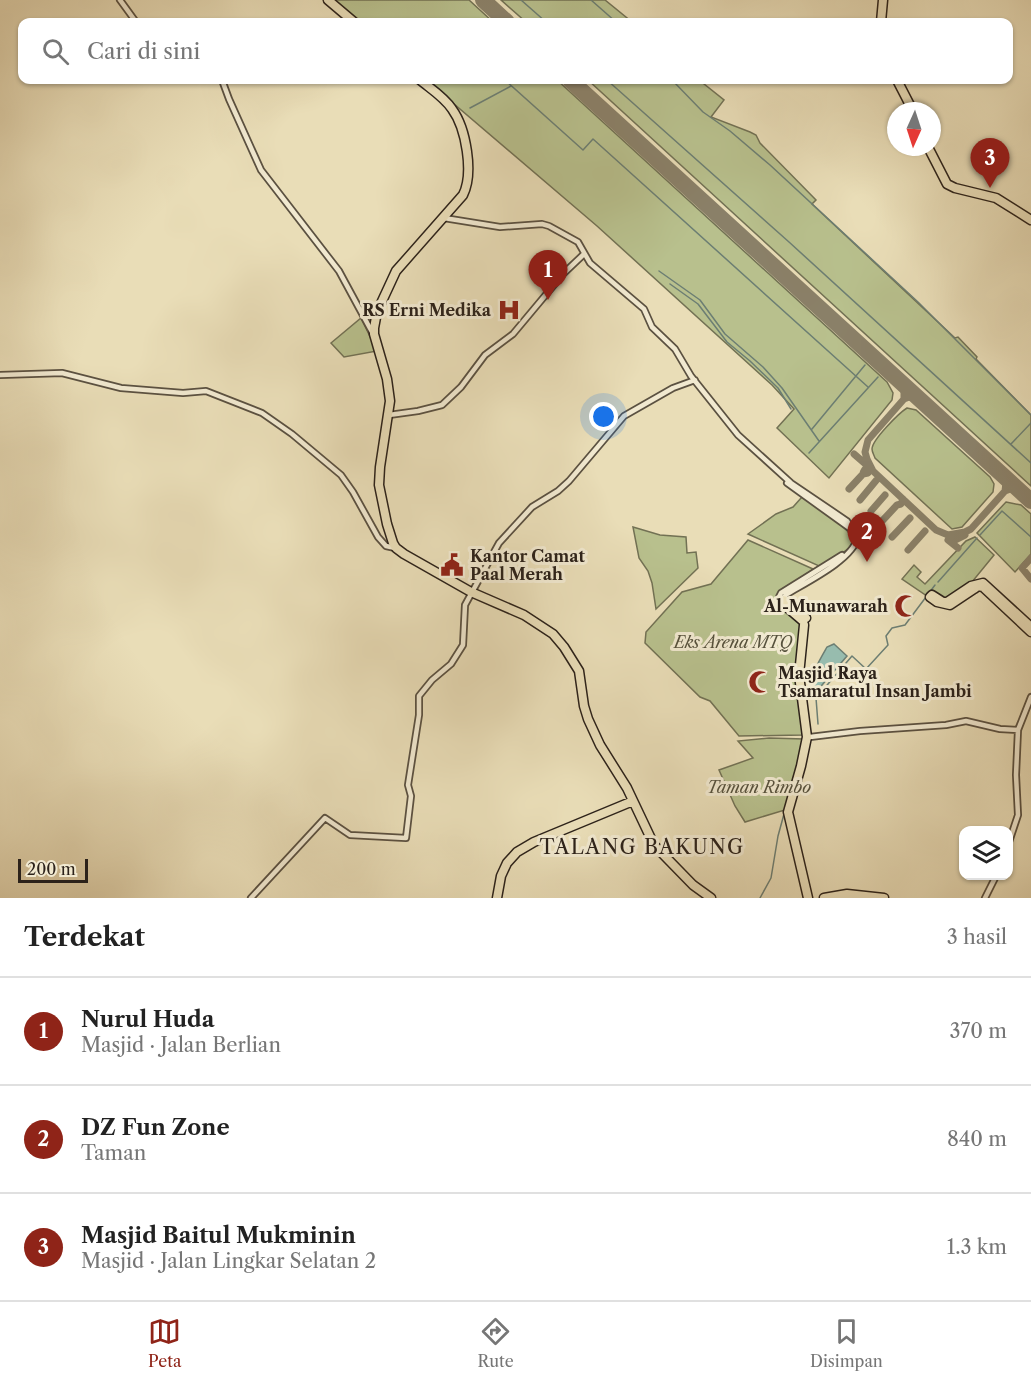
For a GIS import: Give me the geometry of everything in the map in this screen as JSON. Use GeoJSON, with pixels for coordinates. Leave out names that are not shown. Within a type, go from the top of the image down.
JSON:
{"type":"FeatureCollection","features":[{"type":"Feature","properties":{"kind":"highway"},"geometry":{"type":"LineString","coordinates":[[328,0],[349,18]]}},
{"type":"Feature","properties":{"kind":"highway"},"geometry":{"type":"LineString","coordinates":[[881,18],[883,0]]}},
{"type":"Feature","properties":{"kind":"highway"},"geometry":{"type":"LineString","coordinates":[[425,84],[451,107],[461,127],[468,166],[468,183],[463,195],[396,271],[377,312],[374,334],[388,381],[389,415],[379,480],[387,524],[396,548],[471,592],[524,615],[553,634],[575,662],[580,675],[588,719],[654,845],[693,885],[711,898]]}},
{"type":"Feature","properties":{"kind":"highway"},"geometry":{"type":"LineString","coordinates":[[899,84],[908,102]]}},
{"type":"Feature","properties":{"kind":"highway"},"geometry":{"type":"LineString","coordinates":[[932,156],[949,186],[996,198],[1031,220]]}},
{"type":"Feature","properties":{"kind":"highway"},"geometry":{"type":"LineString","coordinates":[[1031,627],[983,584],[971,586],[958,597],[978,586],[983,587],[1031,632]]}},
{"type":"Feature","properties":{"kind":"highway"},"geometry":{"type":"LineString","coordinates":[[784,602],[805,622],[803,674],[810,736],[803,767],[788,812],[810,898]]}},
{"type":"Feature","properties":{"kind":"highway"},"geometry":{"type":"LineString","coordinates":[[803,767],[807,737],[799,675],[805,622]]}},
{"type":"Feature","properties":{"kind":"highway"},"geometry":{"type":"LineString","coordinates":[[497,898],[504,868],[522,847],[632,801]]}},
{"type":"Feature","properties":{"kind":"highway"},"geometry":{"type":"LineString","coordinates":[[632,801],[645,838],[651,848],[690,888],[704,898]]}},
{"type":"Feature","properties":{"kind":"highway"},"geometry":{"type":"LineString","coordinates":[[824,898],[839,896],[884,898]]}},
{"type":"Feature","properties":{"kind":"highway"},"geometry":{"type":"LineString","coordinates":[[839,896],[862,898]]}},
{"type":"Feature","properties":{"kind":"street"},"geometry":{"type":"LineString","coordinates":[[120,0],[133,18]]}},
{"type":"Feature","properties":{"kind":"street"},"geometry":{"type":"LineString","coordinates":[[223,84],[261,170],[339,271],[374,334]]}},
{"type":"Feature","properties":{"kind":"street"},"geometry":{"type":"LineString","coordinates":[[450,210],[465,222]]}},
{"type":"Feature","properties":{"kind":"street"},"geometry":{"type":"LineString","coordinates":[[444,218],[500,227],[539,224],[549,226],[578,242],[590,263],[644,309],[652,327],[675,349],[695,380],[739,438],[790,484],[848,526],[854,536],[853,545],[838,560],[781,593],[779,597],[784,602]]}},
{"type":"Feature","properties":{"kind":"street"},"geometry":{"type":"LineString","coordinates":[[389,415],[442,405],[461,387],[485,355],[513,334],[564,273],[584,254]]}},
{"type":"Feature","properties":{"kind":"street"},"geometry":{"type":"LineString","coordinates":[[0,375],[62,374],[121,388],[183,393],[206,391],[262,413],[292,434],[341,475],[378,537],[386,546],[396,548]]}},
{"type":"Feature","properties":{"kind":"street"},"geometry":{"type":"LineString","coordinates":[[251,898],[325,818],[350,835],[406,838],[411,796],[408,785],[419,715],[419,696],[432,680],[451,664],[463,645],[464,610],[471,592],[499,543],[532,507],[560,489],[620,419],[673,388],[695,380]]}},
{"type":"Feature","properties":{"kind":"street"},"geometry":{"type":"LineString","coordinates":[[1013,828],[1018,812],[1016,775],[1018,730],[1031,697]]}},
{"type":"Feature","properties":{"kind":"street"},"geometry":{"type":"LineString","coordinates":[[810,736],[946,725],[966,721],[1000,729],[1018,730]]}},
{"type":"Feature","properties":{"kind":"street"},"geometry":{"type":"LineString","coordinates":[[985,898],[994,880]]}},
{"type":"Feature","properties":{"kind":"green space"},"geometry":{"type":"Polygon","coordinates":[[[334,0],[469,0],[489,18],[354,18],[334,0]]]}},
{"type":"Feature","properties":{"kind":"green space"},"geometry":{"type":"Polygon","coordinates":[[[501,0],[605,0],[627,18],[521,18],[501,0]]]}},
{"type":"Feature","properties":{"kind":"green space"},"geometry":{"type":"Polygon","coordinates":[[[431,84],[561,84],[887,382],[893,393],[892,400],[829,478],[777,428],[794,409],[772,385],[597,226],[431,84]]]}},
{"type":"Feature","properties":{"kind":"green space"},"geometry":{"type":"Polygon","coordinates":[[[592,84],[704,84],[724,100],[711,117],[756,135],[760,143],[816,200],[812,204],[955,338],[958,337],[977,357],[976,359],[1031,415],[1031,486],[592,84]]]}},
{"type":"Feature","properties":{"kind":"green space"},"geometry":{"type":"Polygon","coordinates":[[[361,318],[377,351],[344,357],[331,343],[361,318]]]}},
{"type":"Feature","properties":{"kind":"green space"},"geometry":{"type":"Polygon","coordinates":[[[907,408],[916,410],[990,477],[994,484],[993,492],[962,527],[952,529],[875,458],[872,449],[876,440],[907,408]]]}},
{"type":"Feature","properties":{"kind":"green space"},"geometry":{"type":"Polygon","coordinates":[[[802,497],[834,518],[852,539],[846,551],[819,566],[748,534],[776,514],[793,507],[802,497]]]}},
{"type":"Feature","properties":{"kind":"green space"},"geometry":{"type":"Polygon","coordinates":[[[1006,502],[1021,505],[1031,514],[1031,554],[1015,572],[977,533],[1006,502]]]}},
{"type":"Feature","properties":{"kind":"green space"},"geometry":{"type":"Polygon","coordinates":[[[633,527],[660,535],[686,537],[687,553],[696,552],[698,568],[656,609],[652,583],[648,571],[639,558],[633,527]]]}},
{"type":"Feature","properties":{"kind":"green space"},"geometry":{"type":"Polygon","coordinates":[[[975,537],[994,555],[972,582],[947,600],[927,596],[902,579],[914,565],[921,572],[917,577],[925,584],[966,541],[975,537]]]}},
{"type":"Feature","properties":{"kind":"green space","name":"Eks Arena MTQ"},"geometry":{"type":"Polygon","coordinates":[[[748,540],[813,569],[779,594],[801,625],[803,735],[739,736],[710,701],[700,697],[645,643],[646,632],[682,592],[711,584],[748,540]]]}},
{"type":"Feature","properties":{"kind":"green space","name":"Taman Rimbo"},"geometry":{"type":"Polygon","coordinates":[[[769,738],[804,739],[785,810],[745,822],[719,770],[753,758],[738,741],[769,738]]]}},
{"type":"Feature","properties":{"kind":"shaded area"},"geometry":{"type":"Polygon","coordinates":[[[834,644],[847,656],[816,692],[812,693],[810,690],[816,668],[827,647],[834,644]]]}},
{"type":"Feature","properties":{"kind":"waterway"},"geometry":{"type":"LineString","coordinates":[[521,0],[541,18]]}},
{"type":"Feature","properties":{"kind":"waterway"},"geometry":{"type":"LineString","coordinates":[[591,0],[611,18]]}},
{"type":"Feature","properties":{"kind":"waterway"},"geometry":{"type":"LineString","coordinates":[[509,84],[583,150],[593,139],[868,387]]}},
{"type":"Feature","properties":{"kind":"waterway"},"geometry":{"type":"LineString","coordinates":[[611,84],[1031,463]]}},
{"type":"Feature","properties":{"kind":"waterway"},"geometry":{"type":"LineString","coordinates":[[676,84],[703,112],[730,131],[770,165],[918,302],[1031,415]]}},
{"type":"Feature","properties":{"kind":"waterway"},"geometry":{"type":"LineString","coordinates":[[470,108],[511,86]]}},
{"type":"Feature","properties":{"kind":"waterway"},"geometry":{"type":"LineString","coordinates":[[659,271],[700,300],[725,334],[763,367],[782,388],[819,441]]}},
{"type":"Feature","properties":{"kind":"waterway"},"geometry":{"type":"LineString","coordinates":[[670,284],[698,304],[727,342],[778,388],[791,409]]}},
{"type":"Feature","properties":{"kind":"waterway"},"geometry":{"type":"LineString","coordinates":[[812,429],[865,365]]}},
{"type":"Feature","properties":{"kind":"waterway"},"geometry":{"type":"LineString","coordinates":[[809,453],[878,377]]}},
{"type":"Feature","properties":{"kind":"waterway"},"geometry":{"type":"LineString","coordinates":[[1011,444],[1031,423]]}},
{"type":"Feature","properties":{"kind":"waterway"},"geometry":{"type":"LineString","coordinates":[[980,535],[1002,511],[1031,537]]}},
{"type":"Feature","properties":{"kind":"waterway"},"geometry":{"type":"LineString","coordinates":[[938,582],[977,538]]}},
{"type":"Feature","properties":{"kind":"waterway"},"geometry":{"type":"LineString","coordinates":[[818,724],[816,698],[852,656],[866,669],[888,645],[886,636],[892,628],[905,625],[935,585]]}},
{"type":"Feature","properties":{"kind":"waterway"},"geometry":{"type":"LineString","coordinates":[[760,898],[771,878],[784,814]]}},
{"type":"Feature","properties":{"kind":"taxiway"},"geometry":{"type":"LineString","coordinates":[[904,385],[904,399],[868,440],[865,452],[873,471],[936,530],[948,535],[971,529],[1005,491],[1004,476]]}},
{"type":"Feature","properties":{"kind":"taxiway"},"geometry":{"type":"LineString","coordinates":[[904,399],[918,398]]}},
{"type":"Feature","properties":{"kind":"taxiway"},"geometry":{"type":"LineString","coordinates":[[854,454],[869,467],[871,468],[868,473],[863,474],[864,470],[866,468],[867,468],[868,467],[869,466]]}},
{"type":"Feature","properties":{"kind":"taxiway"},"geometry":{"type":"LineString","coordinates":[[849,489],[863,474]]}},
{"type":"Feature","properties":{"kind":"taxiway"},"geometry":{"type":"LineString","coordinates":[[860,500],[879,477]]}},
{"type":"Feature","properties":{"kind":"taxiway"},"geometry":{"type":"LineString","coordinates":[[1005,491],[1013,488],[1018,490]]}},
{"type":"Feature","properties":{"kind":"taxiway"},"geometry":{"type":"LineString","coordinates":[[871,511],[885,495]]}},
{"type":"Feature","properties":{"kind":"taxiway"},"geometry":{"type":"LineString","coordinates":[[883,520],[897,505],[901,504],[903,499]]}},
{"type":"Feature","properties":{"kind":"taxiway"},"geometry":{"type":"LineString","coordinates":[[892,537],[910,518]]}},
{"type":"Feature","properties":{"kind":"taxiway"},"geometry":{"type":"LineString","coordinates":[[908,550],[925,531]]}},
{"type":"Feature","properties":{"kind":"taxiway"},"geometry":{"type":"LineString","coordinates":[[950,541],[965,535]]}},
{"type":"Feature","properties":{"kind":"taxiway"},"geometry":{"type":"LineString","coordinates":[[948,540],[958,548]]}},
{"type":"Feature","properties":{"kind":"taxiway"},"geometry":{"type":"LineString","coordinates":[[1031,558],[1022,568],[1031,579]]}},
{"type":"Feature","properties":{"kind":"runway"},"geometry":{"type":"LineString","coordinates":[[483,0],[503,18]]}},
{"type":"Feature","properties":{"kind":"runway"},"geometry":{"type":"LineString","coordinates":[[574,84],[1031,501]]}},
{"type":"Feature","properties":{"kind":"place","name":"Masjid Baitul Mukminin"},"geometry":{"type":"Point","coordinates":[990,188]}},
{"type":"Feature","properties":{"kind":"place","name":"Nurul Huda"},"geometry":{"type":"Point","coordinates":[548,300]}},
{"type":"Feature","properties":{"kind":"place","name":"RS Erni Medika"},"geometry":{"type":"Point","coordinates":[509,310]}},
{"type":"Feature","properties":{"kind":"place","name":"DZ Fun Zone"},"geometry":{"type":"Point","coordinates":[867,562]}},
{"type":"Feature","properties":{"kind":"place","name":"Kantor Camat Paal Merah"},"geometry":{"type":"Point","coordinates":[452,565]}},
{"type":"Feature","properties":{"kind":"place","name":"Al-Munawarah"},"geometry":{"type":"Point","coordinates":[906,606]}},
{"type":"Feature","properties":{"kind":"place","name":"Masjid Raya Tsamaratul Insan Jambi"},"geometry":{"type":"Point","coordinates":[760,682]}},
{"type":"Feature","properties":{"kind":"district","name":"TALANG BAKUNG"},"geometry":{"type":"Point","coordinates":[642,847]}}]}
